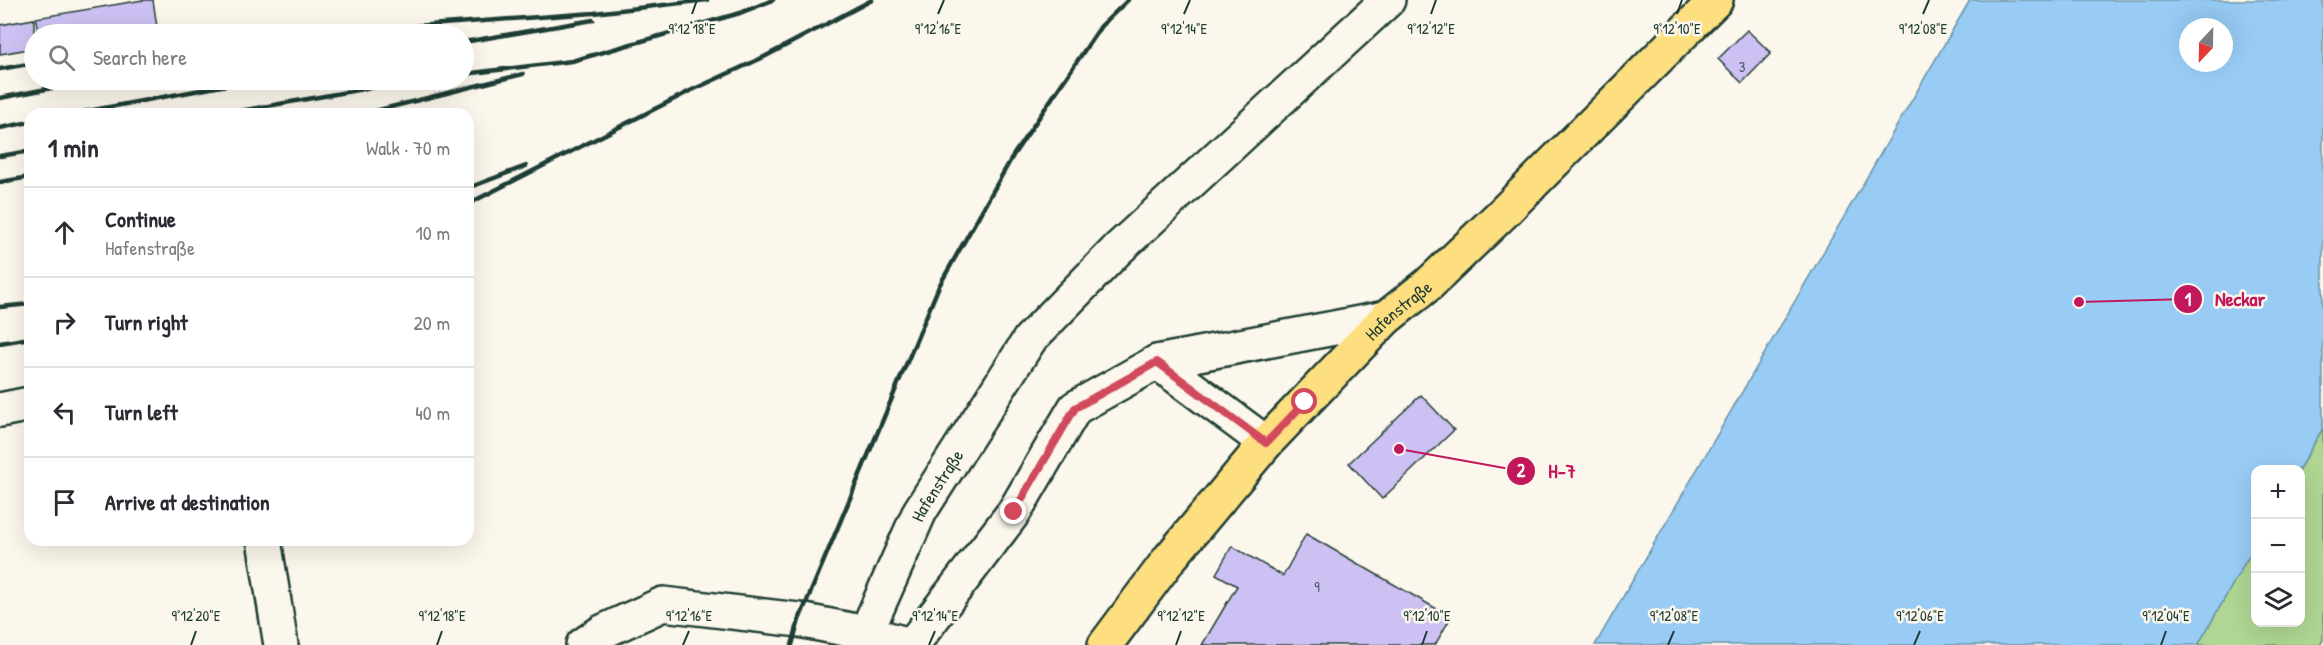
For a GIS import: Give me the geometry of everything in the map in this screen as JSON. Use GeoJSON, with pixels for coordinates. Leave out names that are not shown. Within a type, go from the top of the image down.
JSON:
{"type":"FeatureCollection","features":[{"type":"Feature","properties":{"kind":"main road","name":"Hafenstraße"},"geometry":{"type":"LineString","coordinates":[[1106,645],[1170,558],[1266,443],[1386,318],[1429,284],[1494,222],[1716,0]]}},
{"type":"Feature","properties":{"kind":"lane","name":"Hafenstraße"},"geometry":{"type":"LineString","coordinates":[[866,633],[920,511],[1030,339],[1118,249],[1388,0]]}},
{"type":"Feature","properties":{"kind":"lane"},"geometry":{"type":"LineString","coordinates":[[583,645],[602,633],[663,604],[799,620],[866,633],[911,645],[1014,512],[1075,408],[1157,362],[1386,318]]}},
{"type":"Feature","properties":{"kind":"lane"},"geometry":{"type":"LineString","coordinates":[[1157,362],[1266,443]]}},
{"type":"Feature","properties":{"kind":"lane"},"geometry":{"type":"LineString","coordinates":[[0,410],[24,405]]}},
{"type":"Feature","properties":{"kind":"lane"},"geometry":{"type":"LineString","coordinates":[[265,546],[281,645]]}},
{"type":"Feature","properties":{"kind":"green space"},"geometry":{"type":"Polygon","coordinates":[[[2323,428],[2323,640],[2320,645],[2198,645],[2251,552],[2251,627],[2305,627],[2305,465],[2301,465],[2323,428]]]}},
{"type":"Feature","properties":{"kind":"water"},"geometry":{"type":"Polygon","coordinates":[[[1970,0],[2323,0],[2323,428],[2301,465],[2251,465],[2251,552],[2198,645],[1595,645],[1970,0]]]}},
{"type":"Feature","properties":{"kind":"building"},"geometry":{"type":"Polygon","coordinates":[[[153,0],[157,24],[37,24],[36,18],[153,0]]]}},
{"type":"Feature","properties":{"kind":"building"},"geometry":{"type":"Polygon","coordinates":[[[34,19],[34,24],[24,24],[24,50],[0,54],[0,25],[34,19]]]}},
{"type":"Feature","properties":{"kind":"building"},"geometry":{"type":"Polygon","coordinates":[[[1747,30],[1771,53],[1742,83],[1718,59],[1747,30]]]}},
{"type":"Feature","properties":{"kind":"building"},"geometry":{"type":"Polygon","coordinates":[[[1421,395],[1454,430],[1382,499],[1349,463],[1421,395]]]}},
{"type":"Feature","properties":{"kind":"building"},"geometry":{"type":"Polygon","coordinates":[[[1306,534],[1451,617],[1435,645],[1202,645],[1237,586],[1216,574],[1232,546],[1283,576],[1306,534]]]}},
{"type":"Feature","properties":{"kind":"railway"},"geometry":{"type":"LineString","coordinates":[[443,24],[594,13],[707,0]]}},
{"type":"Feature","properties":{"kind":"railway"},"geometry":{"type":"LineString","coordinates":[[474,73],[572,61],[740,13],[773,0]]}},
{"type":"Feature","properties":{"kind":"railway"},"geometry":{"type":"LineString","coordinates":[[474,201],[690,91],[764,57],[872,0]]}},
{"type":"Feature","properties":{"kind":"railway"},"geometry":{"type":"LineString","coordinates":[[792,645],[799,620],[939,286],[1014,154],[1101,26],[1128,0]]}},
{"type":"Feature","properties":{"kind":"railway"},"geometry":{"type":"LineString","coordinates":[[474,40],[593,20]]}},
{"type":"Feature","properties":{"kind":"railway"},"geometry":{"type":"LineString","coordinates":[[0,69],[24,65]]}},
{"type":"Feature","properties":{"kind":"railway"},"geometry":{"type":"LineString","coordinates":[[474,86],[523,74]]}},
{"type":"Feature","properties":{"kind":"railway"},"geometry":{"type":"LineString","coordinates":[[0,98],[41,90]]}},
{"type":"Feature","properties":{"kind":"railway"},"geometry":{"type":"LineString","coordinates":[[104,108],[200,90]]}},
{"type":"Feature","properties":{"kind":"railway"},"geometry":{"type":"LineString","coordinates":[[257,108],[358,90]]}},
{"type":"Feature","properties":{"kind":"railway"},"geometry":{"type":"LineString","coordinates":[[387,108],[459,90]]}},
{"type":"Feature","properties":{"kind":"railway"},"geometry":{"type":"LineString","coordinates":[[0,128],[24,123]]}},
{"type":"Feature","properties":{"kind":"railway"},"geometry":{"type":"LineString","coordinates":[[0,156],[24,152]]}},
{"type":"Feature","properties":{"kind":"railway"},"geometry":{"type":"LineString","coordinates":[[474,186],[526,166]]}},
{"type":"Feature","properties":{"kind":"railway"},"geometry":{"type":"LineString","coordinates":[[0,182],[24,178]]}},
{"type":"Feature","properties":{"kind":"railway"},"geometry":{"type":"LineString","coordinates":[[0,307],[24,305]]}},
{"type":"Feature","properties":{"kind":"railway"},"geometry":{"type":"LineString","coordinates":[[0,343],[24,339]]}},
{"type":"Feature","properties":{"kind":"place","name":"Neckar"},"geometry":{"type":"Point","coordinates":[2079,302]}},
{"type":"Feature","properties":{"kind":"place","name":"H-7"},"geometry":{"type":"Point","coordinates":[1399,449]}},
{"type":"Feature","properties":{"kind":"route"},"geometry":{"type":"LineString","coordinates":[[1014,512],[1075,408],[1157,362],[1266,443],[1305,402]]}}]}
